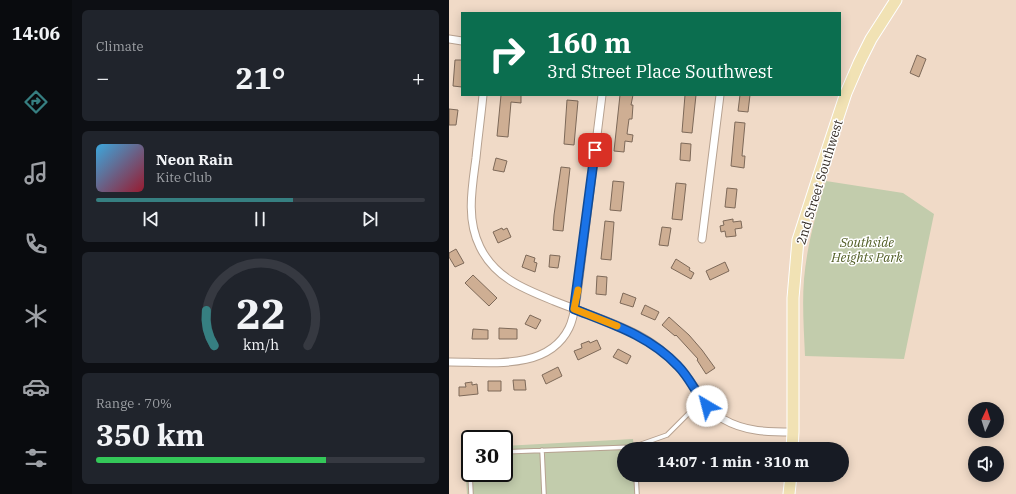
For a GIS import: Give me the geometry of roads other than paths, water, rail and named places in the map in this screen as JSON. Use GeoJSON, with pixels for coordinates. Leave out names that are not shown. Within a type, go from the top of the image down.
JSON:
{"type":"FeatureCollection","features":[{"type":"Feature","properties":{"kind":"main road","name":"2nd Street Southwest"},"geometry":{"type":"LineString","coordinates":[[792,442],[793,298],[798,240],[843,92],[871,39],[896,0]]}},
{"type":"Feature","properties":{"kind":"main road"},"geometry":{"type":"LineString","coordinates":[[789,494],[790,482]]}},
{"type":"Feature","properties":{"kind":"street"},"geometry":{"type":"LineString","coordinates":[[449,39],[461,41]]}},
{"type":"Feature","properties":{"kind":"street"},"geometry":{"type":"LineString","coordinates":[[483,96],[471,194],[472,218],[475,235],[480,247],[493,266],[505,278],[523,289],[629,330],[652,343],[679,366],[702,400],[722,418],[741,427],[762,432],[793,432]]}},
{"type":"Feature","properties":{"kind":"street"},"geometry":{"type":"LineString","coordinates":[[450,362],[521,360],[537,357],[552,349],[562,339],[570,326],[574,309],[588,209],[602,96]]}},
{"type":"Feature","properties":{"kind":"street"},"geometry":{"type":"LineString","coordinates":[[702,239],[720,96]]}},
{"type":"Feature","properties":{"kind":"lane"},"geometry":{"type":"LineString","coordinates":[[649,442],[667,435],[702,400]]}},
{"type":"Feature","properties":{"kind":"lane"},"geometry":{"type":"LineString","coordinates":[[513,452],[617,448]]}},
{"type":"Feature","properties":{"kind":"lane"},"geometry":{"type":"LineString","coordinates":[[542,450],[544,494]]}},
{"type":"Feature","properties":{"kind":"lane"},"geometry":{"type":"LineString","coordinates":[[470,482],[471,494]]}},
{"type":"Feature","properties":{"kind":"lane"},"geometry":{"type":"LineString","coordinates":[[636,482],[637,494]]}},
{"type":"Feature","properties":{"kind":"park label","name":"Southside Heights Park"},"geometry":{"type":"Point","coordinates":[867,250]}}]}
